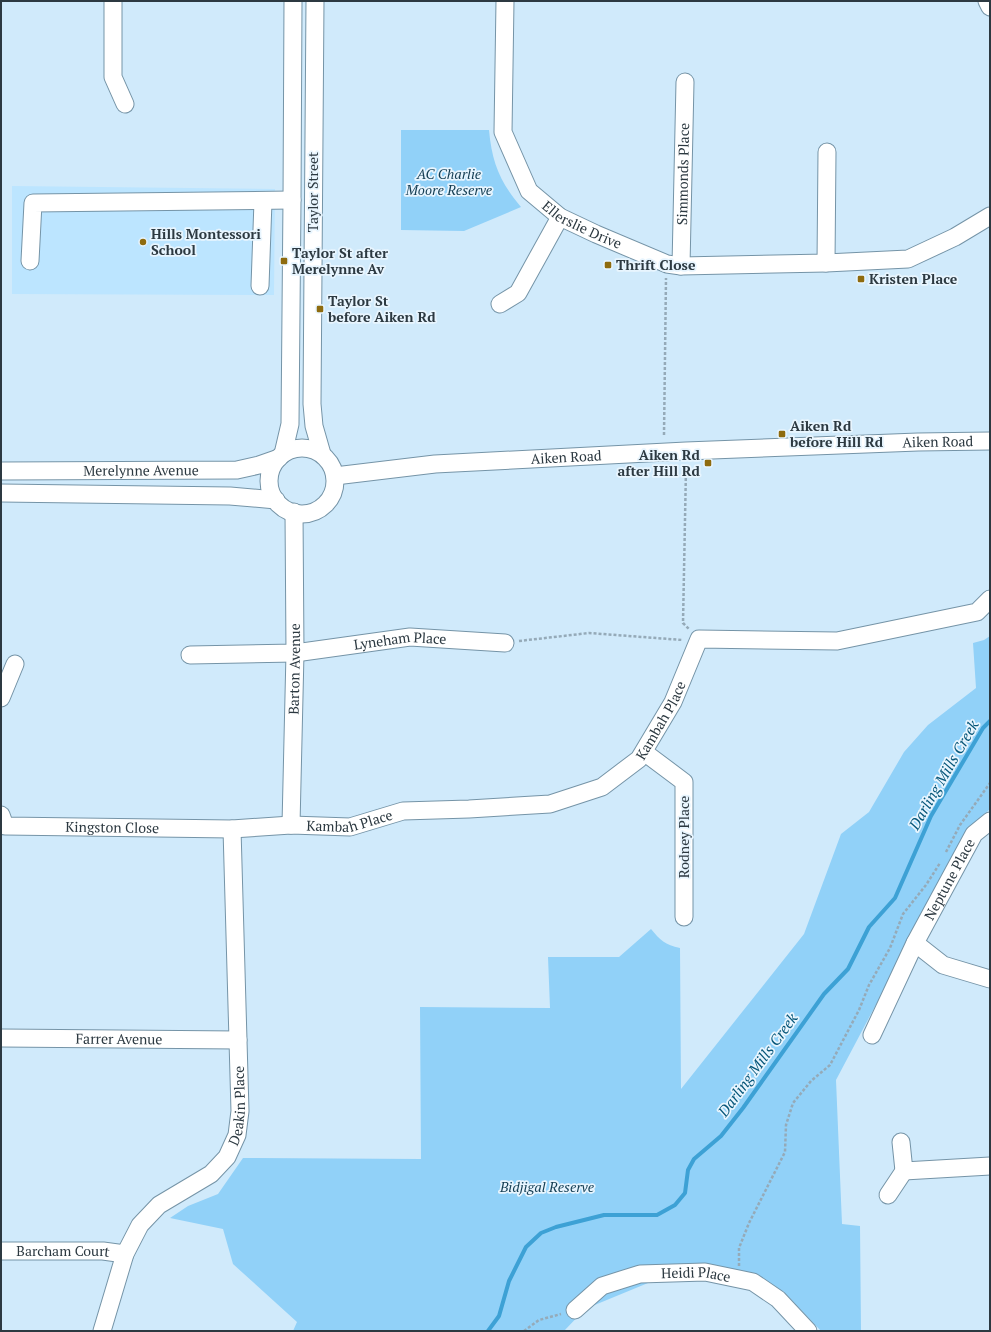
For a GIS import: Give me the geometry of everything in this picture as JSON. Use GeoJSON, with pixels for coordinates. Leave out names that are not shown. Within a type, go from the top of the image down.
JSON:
{"type":"FeatureCollection","features":[{"type":"Feature","properties":{"kind":"street"},"geometry":{"type":"LineString","coordinates":[[113,1],[113,77],[125,104]]}},
{"type":"Feature","properties":{"kind":"street","name":"Taylor Street"},"geometry":{"type":"LineString","coordinates":[[281,456],[290,424],[292,1]]}},
{"type":"Feature","properties":{"kind":"street","name":"Taylor Street"},"geometry":{"type":"LineString","coordinates":[[315,1],[312,404],[314,426],[322,454]]}},
{"type":"Feature","properties":{"kind":"street","name":"Ellerslie Drive"},"geometry":{"type":"LineString","coordinates":[[505,1],[502,132],[529,191],[560,217],[596,234],[674,265],[826,263],[908,259],[955,237],[990,216]]}},
{"type":"Feature","properties":{"kind":"street"},"geometry":{"type":"LineString","coordinates":[[986,1],[990,7]]}},
{"type":"Feature","properties":{"kind":"street","name":"Simmonds Place"},"geometry":{"type":"LineString","coordinates":[[674,265],[684,82]]}},
{"type":"Feature","properties":{"kind":"street"},"geometry":{"type":"LineString","coordinates":[[826,263],[827,152]]}},
{"type":"Feature","properties":{"kind":"street"},"geometry":{"type":"LineString","coordinates":[[260,286],[262,200]]}},
{"type":"Feature","properties":{"kind":"street"},"geometry":{"type":"LineString","coordinates":[[30,260],[32,203],[292,200]]}},
{"type":"Feature","properties":{"kind":"street"},"geometry":{"type":"LineString","coordinates":[[500,304],[518,293],[560,217]]}},
{"type":"Feature","properties":{"kind":"street","name":"Aiken Road"},"geometry":{"type":"LineString","coordinates":[[335,476],[434,464],[686,451],[910,442],[990,441]]}},
{"type":"Feature","properties":{"kind":"street"},"geometry":{"type":"LineString","coordinates":[[302,448],[313,450],[322,454],[333,468],[335,476],[335,487],[331,497],[324,505],[315,511],[304,514],[284,508],[276,500],[271,490],[270,479],[272,468],[281,456],[292,450],[302,448]]}},
{"type":"Feature","properties":{"kind":"street","name":"Merelynne Avenue"},"geometry":{"type":"LineString","coordinates":[[1,471],[237,470],[259,465],[281,456]]}},
{"type":"Feature","properties":{"kind":"street"},"geometry":{"type":"LineString","coordinates":[[76,471],[76,494]]}},
{"type":"Feature","properties":{"kind":"street","name":"Merelynne Avenue"},"geometry":{"type":"LineString","coordinates":[[1,493],[230,496],[276,500]]}},
{"type":"Feature","properties":{"kind":"street","name":"Barton Avenue"},"geometry":{"type":"LineString","coordinates":[[291,825],[295,653],[294,512]]}},
{"type":"Feature","properties":{"kind":"street"},"geometry":{"type":"LineString","coordinates":[[699,639],[836,641],[977,612],[990,599]]}},
{"type":"Feature","properties":{"kind":"street","name":"Lyneham Place"},"geometry":{"type":"LineString","coordinates":[[190,655],[295,653],[410,637],[505,643]]}},
{"type":"Feature","properties":{"kind":"street","name":"Kambah Place"},"geometry":{"type":"LineString","coordinates":[[232,829],[291,825],[350,827],[403,811],[550,804],[602,787],[639,759],[644,752],[673,702],[699,639]]}},
{"type":"Feature","properties":{"kind":"street"},"geometry":{"type":"LineString","coordinates":[[1,698],[15,664]]}},
{"type":"Feature","properties":{"kind":"street","name":"Rodney Place"},"geometry":{"type":"LineString","coordinates":[[644,752],[684,782],[684,917]]}},
{"type":"Feature","properties":{"kind":"street","name":"Kingston Close"},"geometry":{"type":"LineString","coordinates":[[1,815],[5,826],[232,829]]}},
{"type":"Feature","properties":{"kind":"street","name":"Neptune Place"},"geometry":{"type":"LineString","coordinates":[[872,1036],[915,943],[974,834],[990,821]]}},
{"type":"Feature","properties":{"kind":"street","name":"Deakin Place"},"geometry":{"type":"LineString","coordinates":[[102,1331],[125,1254],[140,1225],[159,1205],[211,1174],[227,1157],[237,1135],[240,1111],[232,829]]}},
{"type":"Feature","properties":{"kind":"street"},"geometry":{"type":"LineString","coordinates":[[915,943],[943,965],[990,979]]}},
{"type":"Feature","properties":{"kind":"street","name":"Farrer Avenue"},"geometry":{"type":"LineString","coordinates":[[1,1038],[238,1040]]}},
{"type":"Feature","properties":{"kind":"street"},"geometry":{"type":"LineString","coordinates":[[888,1195],[904,1171],[901,1142]]}},
{"type":"Feature","properties":{"kind":"street"},"geometry":{"type":"LineString","coordinates":[[904,1171],[990,1166]]}},
{"type":"Feature","properties":{"kind":"street","name":"Barcham Court"},"geometry":{"type":"LineString","coordinates":[[1,1251],[103,1250],[125,1254]]}},
{"type":"Feature","properties":{"kind":"street","name":"Heidi Place"},"geometry":{"type":"LineString","coordinates":[[574,1310],[602,1286],[640,1274],[705,1272],[753,1282],[778,1299],[808,1331]]}},
{"type":"Feature","properties":{"kind":"path"},"geometry":{"type":"LineString","coordinates":[[664,435],[674,265]]}},
{"type":"Feature","properties":{"kind":"path"},"geometry":{"type":"LineString","coordinates":[[686,468],[683,624],[699,639]]}},
{"type":"Feature","properties":{"kind":"path"},"geometry":{"type":"LineString","coordinates":[[505,643],[589,633],[677,641],[699,639]]}},
{"type":"Feature","properties":{"kind":"path"},"geometry":{"type":"LineString","coordinates":[[946,852],[960,825],[990,783]]}},
{"type":"Feature","properties":{"kind":"path"},"geometry":{"type":"LineString","coordinates":[[740,1279],[739,1248],[749,1223],[785,1152],[786,1125],[793,1103],[812,1080],[830,1065],[855,1017],[869,985],[890,948],[903,914],[926,885],[942,859]]}},
{"type":"Feature","properties":{"kind":"path"},"geometry":{"type":"LineString","coordinates":[[524,1331],[539,1320],[574,1310]]}},
{"type":"Feature","properties":{"kind":"shaded area","name":"Hills Montessori School"},"geometry":{"type":"Polygon","coordinates":[[[12,186],[275,189],[274,295],[12,294],[12,186]]]}},
{"type":"Feature","properties":{"kind":"green space","name":"AC Charlie Moore Reserve"},"geometry":{"type":"Polygon","coordinates":[[[401,130],[489,130],[492,152],[498,172],[521,207],[464,231],[401,230],[401,130]]]}},
{"type":"Feature","properties":{"kind":"green space","name":"Bidjigal Reserve"},"geometry":{"type":"Polygon","coordinates":[[[990,636],[990,809],[970,827],[836,1080],[842,1224],[860,1226],[861,1331],[821,1331],[783,1291],[713,1276],[648,1283],[585,1309],[564,1331],[293,1331],[297,1322],[233,1264],[223,1229],[170,1218],[188,1206],[218,1194],[243,1158],[421,1159],[420,1007],[550,1008],[548,957],[619,957],[651,929],[663,942],[680,948],[681,1089],[804,934],[841,834],[869,812],[904,752],[928,725],[976,688],[973,643],[984,640],[990,636]]]}},
{"type":"Feature","properties":{"kind":"waterway","name":"Darling Mills Creek"},"geometry":{"type":"LineString","coordinates":[[488,1331],[499,1316],[509,1281],[526,1247],[541,1233],[556,1227],[604,1215],[657,1215],[675,1205],[685,1193],[688,1170],[694,1159],[721,1136],[743,1108],[824,994],[848,969],[869,927],[895,898],[931,816],[983,728],[990,721]]}},
{"type":"Feature","properties":{"kind":"place","name":"Hills Montessori School"},"geometry":{"type":"Point","coordinates":[143,242]}},
{"type":"Feature","properties":{"kind":"place","name":"Taylor St after Merelynne Av"},"geometry":{"type":"Point","coordinates":[284,261]}},
{"type":"Feature","properties":{"kind":"place","name":"Thrift Close"},"geometry":{"type":"Point","coordinates":[608,265]}},
{"type":"Feature","properties":{"kind":"place","name":"Kristen Place"},"geometry":{"type":"Point","coordinates":[861,279]}},
{"type":"Feature","properties":{"kind":"place","name":"Taylor St before Aiken Rd"},"geometry":{"type":"Point","coordinates":[320,309]}},
{"type":"Feature","properties":{"kind":"place","name":"Aiken Rd before Hill Rd"},"geometry":{"type":"Point","coordinates":[782,434]}},
{"type":"Feature","properties":{"kind":"place","name":"Aiken Rd after Hill Rd"},"geometry":{"type":"Point","coordinates":[708,463]}}]}
